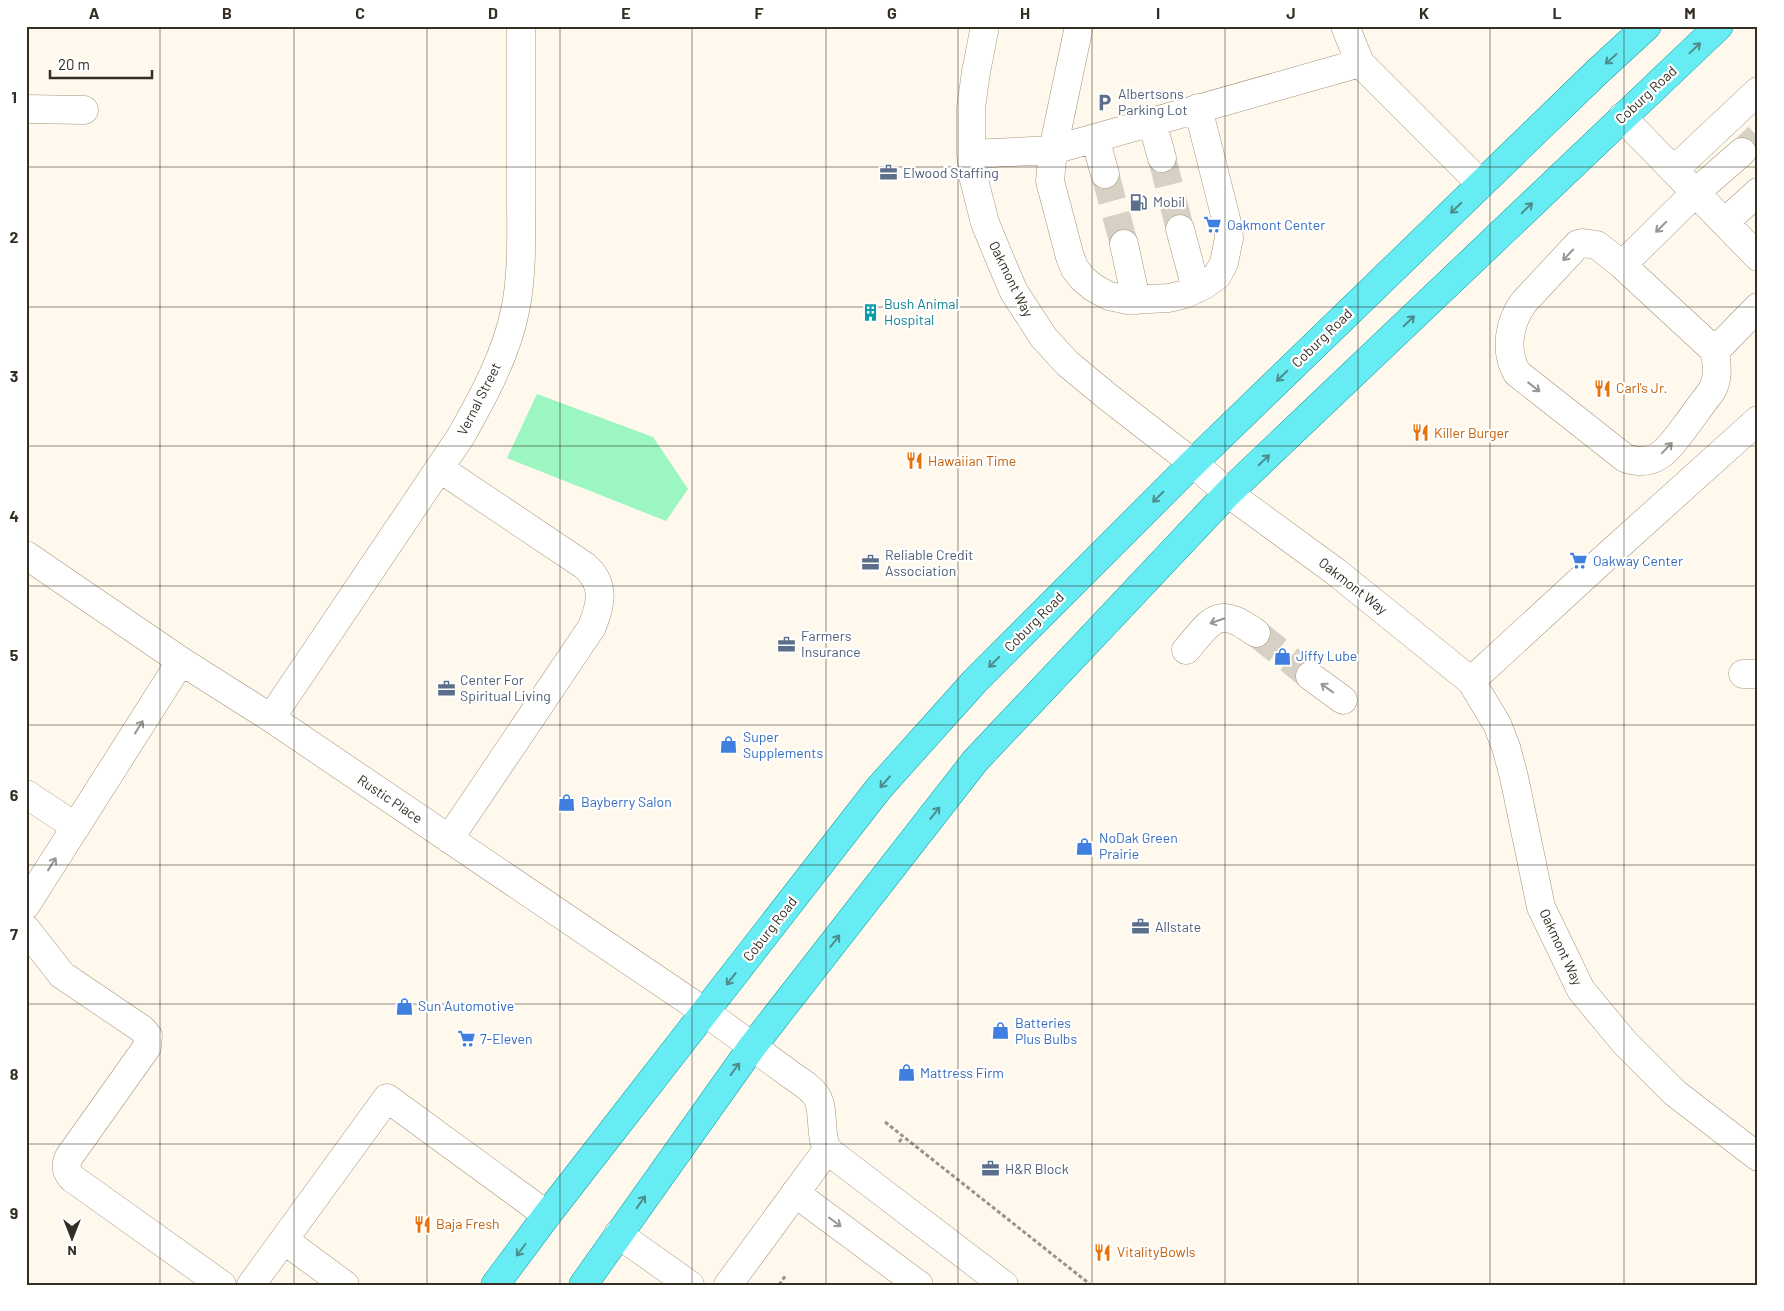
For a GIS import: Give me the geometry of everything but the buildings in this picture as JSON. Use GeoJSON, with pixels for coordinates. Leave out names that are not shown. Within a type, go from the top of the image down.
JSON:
{"type":"FeatureCollection","features":[{"type":"Feature","properties":{"kind":"main road","name":"Coburg Road"},"geometry":{"type":"LineString","coordinates":[[495,1285],[547,1215],[888,778],[975,681],[1193,462],[1647,26]]}},
{"type":"Feature","properties":{"kind":"main road","name":"Coburg Road"},"geometry":{"type":"LineString","coordinates":[[583,1285],[752,1047],[975,761],[1228,493],[1719,26]]}},
{"type":"Feature","properties":{"kind":"street","name":"Vernal Street"},"geometry":{"type":"LineString","coordinates":[[271,718],[461,436],[481,400],[507,341],[515,312],[519,285],[521,240],[521,26]]}},
{"type":"Feature","properties":{"kind":"street","name":"Oakmont Way"},"geometry":{"type":"LineString","coordinates":[[985,26],[973,90],[970,124],[971,154],[977,194],[993,243],[1014,292],[1044,338],[1068,364],[1108,397],[1193,462],[1228,493],[1336,572],[1471,681],[1497,724],[1506,747],[1541,907],[1581,990],[1625,1043],[1675,1093],[1758,1157]]}},
{"type":"Feature","properties":{"kind":"street"},"geometry":{"type":"LineString","coordinates":[[1079,26],[1053,150],[1050,181],[1070,257],[1075,269],[1094,288],[1109,296],[1136,300],[1169,298],[1185,294],[1216,276],[1224,263],[1229,238],[1228,227],[1198,108]]}},
{"type":"Feature","properties":{"kind":"street"},"geometry":{"type":"LineString","coordinates":[[1345,26],[1360,62],[1481,184]]}},
{"type":"Feature","properties":{"kind":"street"},"geometry":{"type":"LineString","coordinates":[[971,154],[1053,150],[1360,62]]}},
{"type":"Feature","properties":{"kind":"street"},"geometry":{"type":"LineString","coordinates":[[1674,170],[1758,91]]}},
{"type":"Feature","properties":{"kind":"street"},"geometry":{"type":"LineString","coordinates":[[26,109],[84,110]]}},
{"type":"Feature","properties":{"kind":"street"},"geometry":{"type":"LineString","coordinates":[[1622,117],[1758,257]]}},
{"type":"Feature","properties":{"kind":"street"},"geometry":{"type":"LineString","coordinates":[[1152,122],[1162,158]]}},
{"type":"Feature","properties":{"kind":"street"},"geometry":{"type":"LineString","coordinates":[[1095,138],[1105,174]]}},
{"type":"Feature","properties":{"kind":"street"},"geometry":{"type":"LineString","coordinates":[[1622,265],[1696,192],[1742,152]]}},
{"type":"Feature","properties":{"kind":"street"},"geometry":{"type":"LineString","coordinates":[[1725,222],[1758,192]]}},
{"type":"Feature","properties":{"kind":"street"},"geometry":{"type":"LineString","coordinates":[[1180,229],[1196,289]]}},
{"type":"Feature","properties":{"kind":"street"},"geometry":{"type":"LineString","coordinates":[[1124,244],[1136,300]]}},
{"type":"Feature","properties":{"kind":"street"},"geometry":{"type":"LineString","coordinates":[[1578,244],[1597,245],[1622,265],[1715,351],[1717,370],[1711,392],[1669,448],[1656,457],[1641,461],[1624,458],[1517,373],[1512,365],[1511,330],[1518,310],[1578,244]]}},
{"type":"Feature","properties":{"kind":"street"},"geometry":{"type":"LineString","coordinates":[[1715,351],[1758,307]]}},
{"type":"Feature","properties":{"kind":"street"},"geometry":{"type":"LineString","coordinates":[[1471,681],[1597,564],[1758,420]]}},
{"type":"Feature","properties":{"kind":"street"},"geometry":{"type":"LineString","coordinates":[[439,468],[585,566],[596,578],[600,589],[600,601],[592,627],[449,839]]}},
{"type":"Feature","properties":{"kind":"street","name":"Rustic Place"},"geometry":{"type":"LineString","coordinates":[[26,555],[181,661],[271,718],[706,1012],[811,1090],[817,1097],[820,1105],[824,1142],[828,1150]]}},
{"type":"Feature","properties":{"kind":"street"},"geometry":{"type":"LineString","coordinates":[[1186,650],[1210,623],[1222,618],[1231,618],[1239,621],[1256,634]]}},
{"type":"Feature","properties":{"kind":"street"},"geometry":{"type":"LineString","coordinates":[[26,905],[181,661]]}},
{"type":"Feature","properties":{"kind":"street"},"geometry":{"type":"LineString","coordinates":[[1310,676],[1344,700]]}},
{"type":"Feature","properties":{"kind":"street"},"geometry":{"type":"LineString","coordinates":[[26,794],[76,827]]}},
{"type":"Feature","properties":{"kind":"street"},"geometry":{"type":"LineString","coordinates":[[26,929],[62,975],[142,1029],[148,1036],[147,1047],[69,1157],[66,1166],[67,1170],[72,1178],[222,1285]]}},
{"type":"Feature","properties":{"kind":"street"},"geometry":{"type":"LineString","coordinates":[[251,1285],[387,1098],[547,1215]]}},
{"type":"Feature","properties":{"kind":"street"},"geometry":{"type":"LineString","coordinates":[[728,1285],[828,1150],[1004,1285]]}},
{"type":"Feature","properties":{"kind":"street"},"geometry":{"type":"LineString","coordinates":[[795,1193],[919,1285]]}},
{"type":"Feature","properties":{"kind":"street"},"geometry":{"type":"LineString","coordinates":[[618,1234],[690,1285]]}},
{"type":"Feature","properties":{"kind":"street"},"geometry":{"type":"LineString","coordinates":[[284,1240],[345,1285]]}},
{"type":"Feature","properties":{"kind":"path"},"geometry":{"type":"LineString","coordinates":[[885,1122],[1091,1285]]}},
{"type":"Feature","properties":{"kind":"path"},"geometry":{"type":"LineString","coordinates":[[899,1142],[903,1137]]}},
{"type":"Feature","properties":{"kind":"path"},"geometry":{"type":"LineString","coordinates":[[779,1285],[786,1275]]}},
{"type":"Feature","properties":{"kind":"green space"},"geometry":{"type":"Polygon","coordinates":[[[537,394],[653,437],[688,489],[666,521],[507,458],[537,394]]]}},
{"type":"Feature","properties":{"kind":"tunnel"},"geometry":{"type":"LineString","coordinates":[[1742,152],[1758,137]]}},
{"type":"Feature","properties":{"kind":"tunnel"},"geometry":{"type":"LineString","coordinates":[[1162,158],[1180,229]]}},
{"type":"Feature","properties":{"kind":"tunnel"},"geometry":{"type":"LineString","coordinates":[[1105,174],[1124,244]]}},
{"type":"Feature","properties":{"kind":"tunnel"},"geometry":{"type":"LineString","coordinates":[[1256,633],[1310,676]]}},
{"type":"Feature","properties":{"kind":"place","name":"Albertsons Parking Lot"},"geometry":{"type":"Point","coordinates":[1104,102]}},
{"type":"Feature","properties":{"kind":"place","name":"Elwood Staffing"},"geometry":{"type":"Point","coordinates":[889,173]}},
{"type":"Feature","properties":{"kind":"place","name":"Mobil"},"geometry":{"type":"Point","coordinates":[1139,202]}},
{"type":"Feature","properties":{"kind":"place","name":"Oakmont Center"},"geometry":{"type":"Point","coordinates":[1213,225]}},
{"type":"Feature","properties":{"kind":"place","name":"Bush Animal Hospital"},"geometry":{"type":"Point","coordinates":[870,312]}},
{"type":"Feature","properties":{"kind":"place","name":"Carl's Jr."},"geometry":{"type":"Point","coordinates":[1602,388]}},
{"type":"Feature","properties":{"kind":"place","name":"Killer Burger"},"geometry":{"type":"Point","coordinates":[1420,433]}},
{"type":"Feature","properties":{"kind":"place","name":"Hawaiian Time"},"geometry":{"type":"Point","coordinates":[914,461]}},
{"type":"Feature","properties":{"kind":"place","name":"Oakway Center"},"geometry":{"type":"Point","coordinates":[1579,561]}},
{"type":"Feature","properties":{"kind":"place","name":"Reliable Credit Association"},"geometry":{"type":"Point","coordinates":[871,563]}},
{"type":"Feature","properties":{"kind":"place","name":"Farmers Insurance"},"geometry":{"type":"Point","coordinates":[787,644]}},
{"type":"Feature","properties":{"kind":"place","name":"Jiffy Lube"},"geometry":{"type":"Point","coordinates":[1282,656]}},
{"type":"Feature","properties":{"kind":"place","name":"Center For Spiritual Living"},"geometry":{"type":"Point","coordinates":[446,688]}},
{"type":"Feature","properties":{"kind":"place","name":"Super Supplements"},"geometry":{"type":"Point","coordinates":[729,745]}},
{"type":"Feature","properties":{"kind":"place","name":"Bayberry Salon"},"geometry":{"type":"Point","coordinates":[567,802]}},
{"type":"Feature","properties":{"kind":"place","name":"NoDak Green Prairie"},"geometry":{"type":"Point","coordinates":[1085,846]}},
{"type":"Feature","properties":{"kind":"place","name":"Allstate"},"geometry":{"type":"Point","coordinates":[1141,927]}},
{"type":"Feature","properties":{"kind":"place","name":"Sun Automotive"},"geometry":{"type":"Point","coordinates":[404,1006]}},
{"type":"Feature","properties":{"kind":"place","name":"Batteries Plus Bulbs"},"geometry":{"type":"Point","coordinates":[1001,1031]}},
{"type":"Feature","properties":{"kind":"place","name":"7-Eleven"},"geometry":{"type":"Point","coordinates":[466,1039]}},
{"type":"Feature","properties":{"kind":"place","name":"Mattress Firm"},"geometry":{"type":"Point","coordinates":[906,1073]}},
{"type":"Feature","properties":{"kind":"place","name":"H&R Block"},"geometry":{"type":"Point","coordinates":[991,1169]}},
{"type":"Feature","properties":{"kind":"place","name":"Baja Fresh"},"geometry":{"type":"Point","coordinates":[422,1224]}},
{"type":"Feature","properties":{"kind":"place","name":"VitalityBowls"},"geometry":{"type":"Point","coordinates":[1103,1252]}}]}
